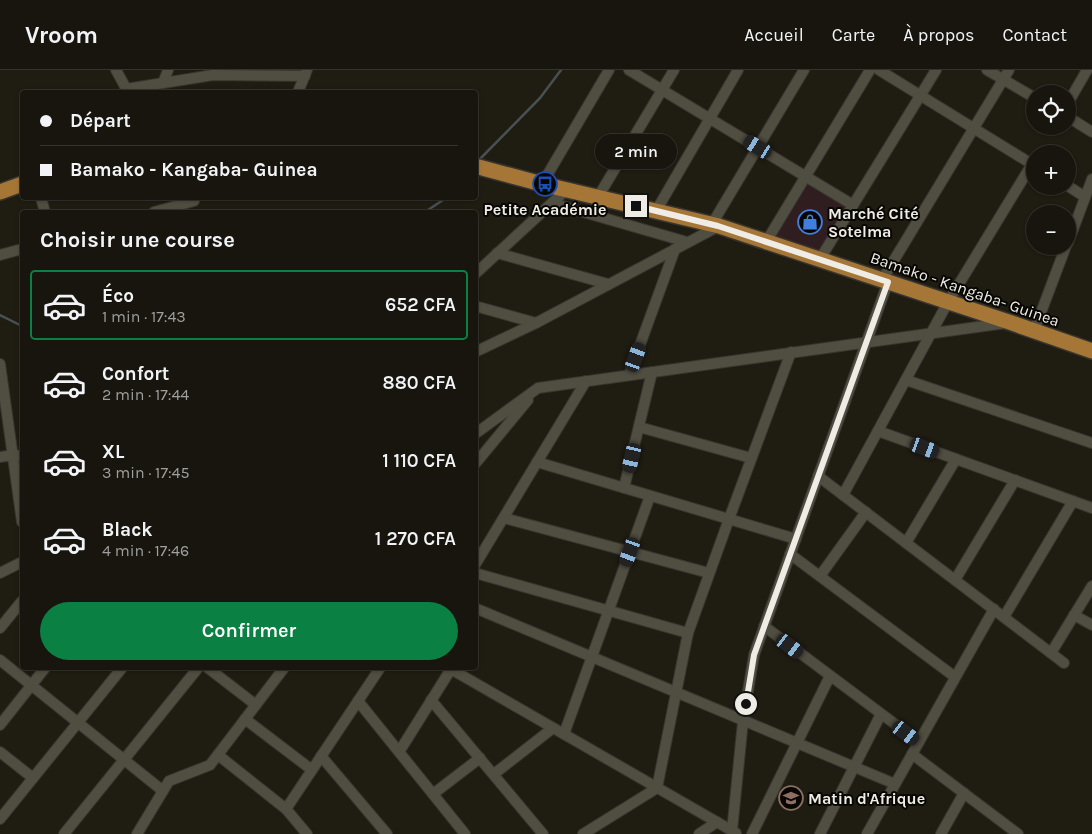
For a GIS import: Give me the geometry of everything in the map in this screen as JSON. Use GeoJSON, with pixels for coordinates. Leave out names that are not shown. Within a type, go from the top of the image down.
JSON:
{"type":"FeatureCollection","features":[{"type":"Feature","properties":{"kind":"main road","name":"Bamako - Kangaba- Guinea"},"geometry":{"type":"LineString","coordinates":[[478,166],[566,190],[715,225],[1034,330],[1092,351]]}},
{"type":"Feature","properties":{"kind":"main road"},"geometry":{"type":"LineString","coordinates":[[0,192],[20,185]]}},
{"type":"Feature","properties":{"kind":"street"},"geometry":{"type":"LineString","coordinates":[[116,70],[126,90]]}},
{"type":"Feature","properties":{"kind":"street"},"geometry":{"type":"LineString","coordinates":[[163,83],[168,70]]}},
{"type":"Feature","properties":{"kind":"street"},"geometry":{"type":"LineString","coordinates":[[542,184],[609,70]]}},
{"type":"Feature","properties":{"kind":"street"},"geometry":{"type":"LineString","coordinates":[[629,70],[854,205]]}},
{"type":"Feature","properties":{"kind":"street"},"geometry":{"type":"LineString","coordinates":[[598,197],[674,70]]}},
{"type":"Feature","properties":{"kind":"street"},"geometry":{"type":"LineString","coordinates":[[656,211],[738,70]]}},
{"type":"Feature","properties":{"kind":"street"},"geometry":{"type":"LineString","coordinates":[[478,351],[536,323],[715,225],[758,147],[804,70]]}},
{"type":"Feature","properties":{"kind":"street"},"geometry":{"type":"LineString","coordinates":[[766,242],[870,70]]}},
{"type":"Feature","properties":{"kind":"street"},"geometry":{"type":"LineString","coordinates":[[879,70],[1026,160]]}},
{"type":"Feature","properties":{"kind":"street"},"geometry":{"type":"LineString","coordinates":[[820,259],[936,70]]}},
{"type":"Feature","properties":{"kind":"street"},"geometry":{"type":"LineString","coordinates":[[987,70],[1006,75],[1026,91]]}},
{"type":"Feature","properties":{"kind":"street"},"geometry":{"type":"LineString","coordinates":[[1076,89],[1087,70]]}},
{"type":"Feature","properties":{"kind":"street"},"geometry":{"type":"LineString","coordinates":[[132,90],[215,73],[306,73],[299,90]]}},
{"type":"Feature","properties":{"kind":"street"},"geometry":{"type":"LineString","coordinates":[[453,670],[734,832],[743,720],[754,655],[867,342],[885,281],[1006,75]]}},
{"type":"Feature","properties":{"kind":"street"},"geometry":{"type":"LineString","coordinates":[[1076,122],[1092,132]]}},
{"type":"Feature","properties":{"kind":"street"},"geometry":{"type":"LineString","coordinates":[[842,495],[948,302],[1026,178]]}},
{"type":"Feature","properties":{"kind":"street"},"geometry":{"type":"LineString","coordinates":[[1076,221],[1092,179]]}},
{"type":"Feature","properties":{"kind":"street"},"geometry":{"type":"LineString","coordinates":[[478,271],[566,190]]}},
{"type":"Feature","properties":{"kind":"street"},"geometry":{"type":"LineString","coordinates":[[1076,191],[1085,197]]}},
{"type":"Feature","properties":{"kind":"street"},"geometry":{"type":"LineString","coordinates":[[162,210],[194,202]]}},
{"type":"Feature","properties":{"kind":"street"},"geometry":{"type":"LineString","coordinates":[[552,203],[687,242]]}},
{"type":"Feature","properties":{"kind":"street"},"geometry":{"type":"LineString","coordinates":[[629,375],[675,248]]}},
{"type":"Feature","properties":{"kind":"street"},"geometry":{"type":"LineString","coordinates":[[0,255],[20,250]]}},
{"type":"Feature","properties":{"kind":"street"},"geometry":{"type":"LineString","coordinates":[[497,253],[608,284]]}},
{"type":"Feature","properties":{"kind":"street"},"geometry":{"type":"LineString","coordinates":[[1034,330],[1063,255]]}},
{"type":"Feature","properties":{"kind":"street"},"geometry":{"type":"LineString","coordinates":[[478,307],[536,323]]}},
{"type":"Feature","properties":{"kind":"street"},"geometry":{"type":"LineString","coordinates":[[478,432],[538,388],[1009,322]]}},
{"type":"Feature","properties":{"kind":"street"},"geometry":{"type":"LineString","coordinates":[[583,834],[657,788],[688,633],[791,352]]}},
{"type":"Feature","properties":{"kind":"street"},"geometry":{"type":"LineString","coordinates":[[0,364],[18,456],[20,489]]}},
{"type":"Feature","properties":{"kind":"street"},"geometry":{"type":"LineString","coordinates":[[624,488],[652,372]]}},
{"type":"Feature","properties":{"kind":"street"},"geometry":{"type":"LineString","coordinates":[[906,380],[1092,443]]}},
{"type":"Feature","properties":{"kind":"street"},"geometry":{"type":"LineString","coordinates":[[478,560],[586,381]]}},
{"type":"Feature","properties":{"kind":"street"},"geometry":{"type":"LineString","coordinates":[[478,460],[538,388]]}},
{"type":"Feature","properties":{"kind":"street"},"geometry":{"type":"LineString","coordinates":[[639,427],[751,458]]}},
{"type":"Feature","properties":{"kind":"street"},"geometry":{"type":"LineString","coordinates":[[878,431],[1092,508]]}},
{"type":"Feature","properties":{"kind":"street"},"geometry":{"type":"LineString","coordinates":[[0,457],[18,456]]}},
{"type":"Feature","properties":{"kind":"street"},"geometry":{"type":"LineString","coordinates":[[906,543],[956,459]]}},
{"type":"Feature","properties":{"kind":"street"},"geometry":{"type":"LineString","coordinates":[[537,462],[796,539]]}},
{"type":"Feature","properties":{"kind":"street"},"geometry":{"type":"LineString","coordinates":[[818,476],[1064,663]]}},
{"type":"Feature","properties":{"kind":"street"},"geometry":{"type":"LineString","coordinates":[[955,580],[1015,480]]}},
{"type":"Feature","properties":{"kind":"street"},"geometry":{"type":"LineString","coordinates":[[564,734],[650,496]]}},
{"type":"Feature","properties":{"kind":"street"},"geometry":{"type":"LineString","coordinates":[[1004,617],[1073,501]]}},
{"type":"Feature","properties":{"kind":"street"},"geometry":{"type":"LineString","coordinates":[[820,576],[866,512]]}},
{"type":"Feature","properties":{"kind":"street"},"geometry":{"type":"LineString","coordinates":[[504,518],[709,573]]}},
{"type":"Feature","properties":{"kind":"street"},"geometry":{"type":"LineString","coordinates":[[790,554],[955,677]]}},
{"type":"Feature","properties":{"kind":"street"},"geometry":{"type":"LineString","coordinates":[[0,573],[20,563]]}},
{"type":"Feature","properties":{"kind":"street"},"geometry":{"type":"LineString","coordinates":[[478,574],[688,633]]}},
{"type":"Feature","properties":{"kind":"street"},"geometry":{"type":"LineString","coordinates":[[1051,653],[1092,586]]}},
{"type":"Feature","properties":{"kind":"street"},"geometry":{"type":"LineString","coordinates":[[0,628],[20,603]]}},
{"type":"Feature","properties":{"kind":"street"},"geometry":{"type":"LineString","coordinates":[[478,609],[895,784]]}},
{"type":"Feature","properties":{"kind":"street"},"geometry":{"type":"LineString","coordinates":[[867,834],[994,609]]}},
{"type":"Feature","properties":{"kind":"street"},"geometry":{"type":"LineString","coordinates":[[1074,615],[1092,625]]}},
{"type":"Feature","properties":{"kind":"street"},"geometry":{"type":"LineString","coordinates":[[764,626],[918,742]]}},
{"type":"Feature","properties":{"kind":"street"},"geometry":{"type":"LineString","coordinates":[[0,660],[163,791]]}},
{"type":"Feature","properties":{"kind":"street"},"geometry":{"type":"LineString","coordinates":[[0,725],[44,670]]}},
{"type":"Feature","properties":{"kind":"street"},"geometry":{"type":"LineString","coordinates":[[0,819],[120,670]]}},
{"type":"Feature","properties":{"kind":"street"},"geometry":{"type":"LineString","coordinates":[[64,834],[196,670]]}},
{"type":"Feature","properties":{"kind":"street"},"geometry":{"type":"LineString","coordinates":[[211,670],[256,705]]}},
{"type":"Feature","properties":{"kind":"street"},"geometry":{"type":"LineString","coordinates":[[137,834],[169,781],[210,765],[282,670]]}},
{"type":"Feature","properties":{"kind":"street"},"geometry":{"type":"LineString","coordinates":[[286,809],[379,670]]}},
{"type":"Feature","properties":{"kind":"street"},"geometry":{"type":"LineString","coordinates":[[399,752],[449,670]]}},
{"type":"Feature","properties":{"kind":"street"},"geometry":{"type":"LineString","coordinates":[[752,834],[830,676]]}},
{"type":"Feature","properties":{"kind":"street"},"geometry":{"type":"LineString","coordinates":[[432,700],[543,834]]}},
{"type":"Feature","properties":{"kind":"street"},"geometry":{"type":"LineString","coordinates":[[358,701],[465,834]]}},
{"type":"Feature","properties":{"kind":"street"},"geometry":{"type":"LineString","coordinates":[[820,834],[880,714]]}},
{"type":"Feature","properties":{"kind":"street"},"geometry":{"type":"LineString","coordinates":[[245,719],[312,770]]}},
{"type":"Feature","properties":{"kind":"street"},"geometry":{"type":"LineString","coordinates":[[494,774],[553,728]]}},
{"type":"Feature","properties":{"kind":"street"},"geometry":{"type":"LineString","coordinates":[[0,752],[33,778]]}},
{"type":"Feature","properties":{"kind":"street"},"geometry":{"type":"LineString","coordinates":[[912,754],[1016,833]]}},
{"type":"Feature","properties":{"kind":"street"},"geometry":{"type":"LineString","coordinates":[[218,755],[286,809],[307,834]]}},
{"type":"Feature","properties":{"kind":"street"},"geometry":{"type":"LineString","coordinates":[[321,756],[387,834]]}},
{"type":"Feature","properties":{"kind":"street"},"geometry":{"type":"LineString","coordinates":[[433,794],[480,758]]}},
{"type":"Feature","properties":{"kind":"street"},"geometry":{"type":"LineString","coordinates":[[941,834],[964,794]]}},
{"type":"Feature","properties":{"kind":"street"},"geometry":{"type":"LineString","coordinates":[[699,834],[717,822]]}},
{"type":"Feature","properties":{"kind":"shaded area","name":"Marché Cité Sotelma"},"geometry":{"type":"Polygon","coordinates":[[[805,183],[848,207],[821,252],[773,237],[805,183]]]}},
{"type":"Feature","properties":{"kind":"waterway"},"geometry":{"type":"LineString","coordinates":[[478,161],[540,98],[561,70]]}},
{"type":"Feature","properties":{"kind":"waterway"},"geometry":{"type":"LineString","coordinates":[[428,210],[443,200]]}},
{"type":"Feature","properties":{"kind":"waterway"},"geometry":{"type":"LineString","coordinates":[[0,315],[20,325]]}},
{"type":"Feature","properties":{"kind":"place","name":"Petite Académie"},"geometry":{"type":"Point","coordinates":[545,184]}},
{"type":"Feature","properties":{"kind":"place","name":"Marché Cité Sotelma"},"geometry":{"type":"Point","coordinates":[810,222]}},
{"type":"Feature","properties":{"kind":"place","name":"Matin d'Afrique"},"geometry":{"type":"Point","coordinates":[791,798]}},
{"type":"Feature","properties":{"kind":"route"},"geometry":{"type":"LineString","coordinates":[[636,206],[718,226],[888,282],[754,655],[746,704]]}}]}
